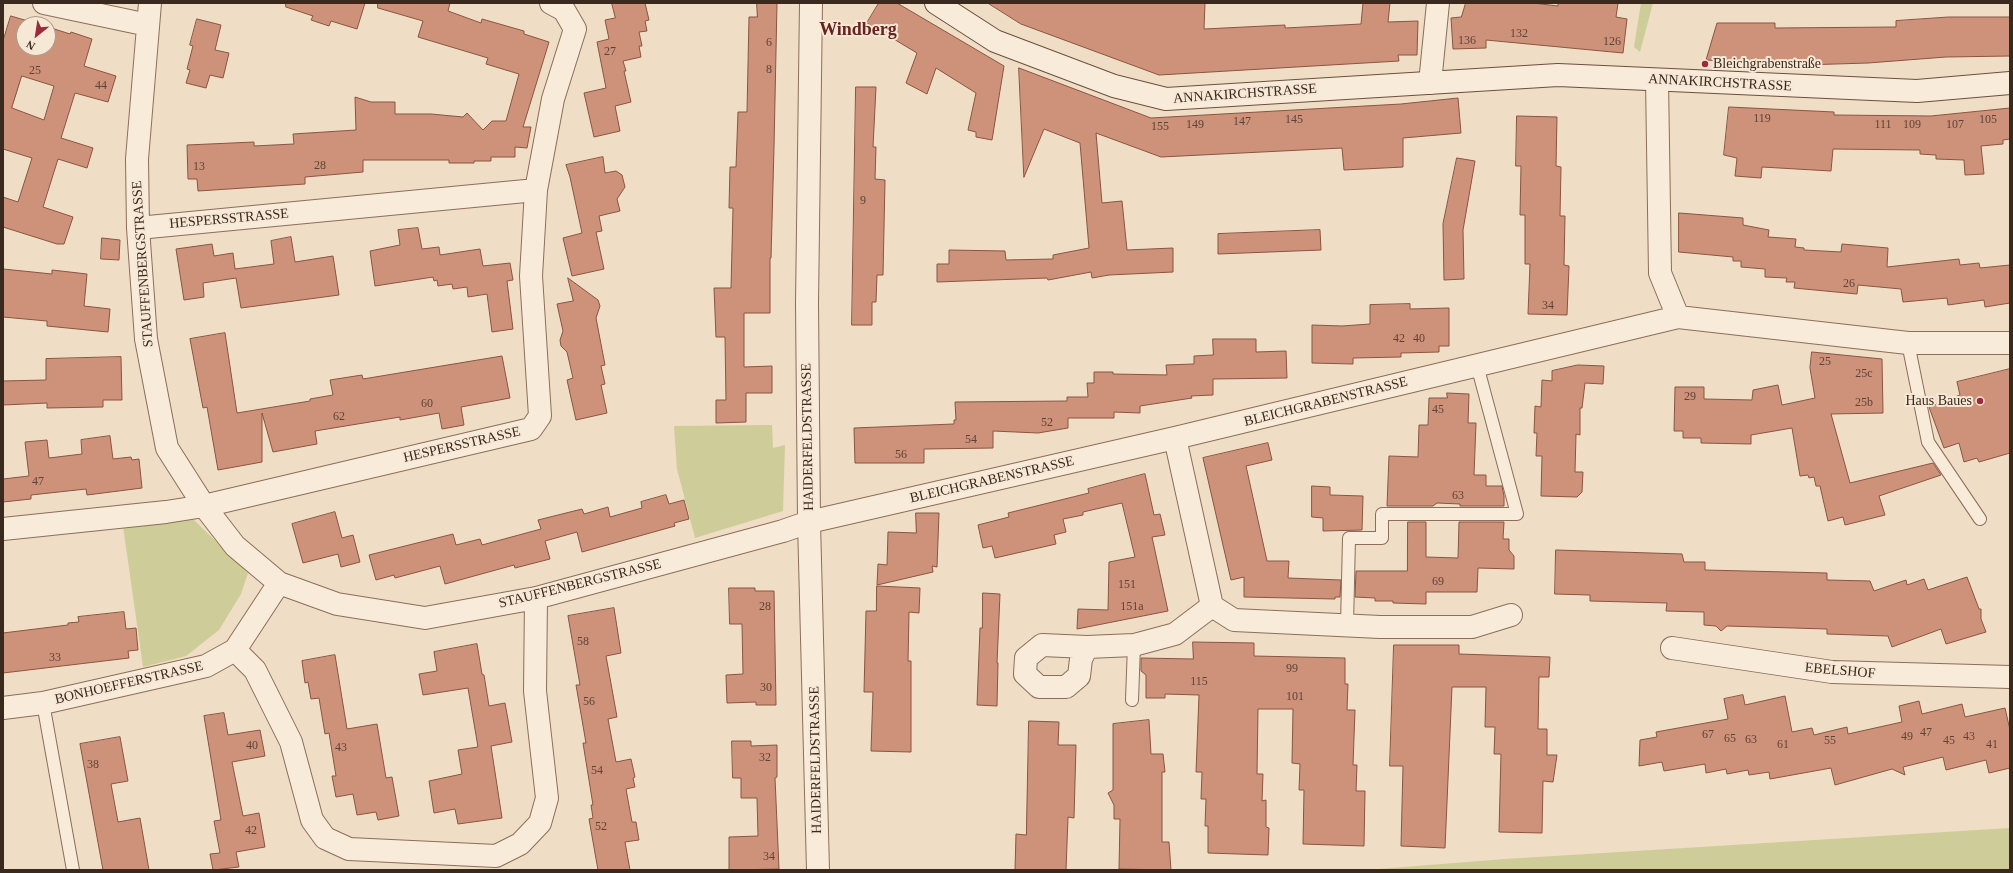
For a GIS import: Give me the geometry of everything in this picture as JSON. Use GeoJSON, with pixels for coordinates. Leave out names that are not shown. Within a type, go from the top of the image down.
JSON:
{"type":"FeatureCollection","features":[{"type":"Feature","properties":{"kind":"street"},"geometry":{"type":"LineString","coordinates":[[44,3],[148,26]]}},
{"type":"Feature","properties":{"kind":"street","name":"STAUFFENBERGSTRASSE"},"geometry":{"type":"LineString","coordinates":[[150,3],[137,160],[138,228],[146,339],[168,448],[204,506],[235,546],[279,583],[337,604],[425,618],[536,598],[809,522]]}},
{"type":"Feature","properties":{"kind":"street","name":"HESPERSSTRASSE"},"geometry":{"type":"LineString","coordinates":[[3,529],[166,512],[204,506],[531,429],[540,416],[531,276],[536,190],[553,99],[575,29],[564,10],[551,3]]}},
{"type":"Feature","properties":{"kind":"street","name":"HAIDERFELDSTRASSE"},"geometry":{"type":"LineString","coordinates":[[811,3],[807,302],[809,522],[818,870]]}},
{"type":"Feature","properties":{"kind":"street","name":"ANNAKIRCHSTRASSE"},"geometry":{"type":"LineString","coordinates":[[936,3],[995,41],[1114,86],[1166,99],[1558,75],[1917,91],[2010,84]]}},
{"type":"Feature","properties":{"kind":"street"},"geometry":{"type":"LineString","coordinates":[[1430,83],[1438,3]]}},
{"type":"Feature","properties":{"kind":"street"},"geometry":{"type":"LineString","coordinates":[[1657,80],[1660,273],[1678,317]]}},
{"type":"Feature","properties":{"kind":"street","name":"HESPERSSTRASSE"},"geometry":{"type":"LineString","coordinates":[[138,228],[536,190]]}},
{"type":"Feature","properties":{"kind":"street","name":"BLEICHGRABENSTRASSE"},"geometry":{"type":"LineString","coordinates":[[809,522],[1176,438],[1678,317],[1908,343],[2010,343]]}},
{"type":"Feature","properties":{"kind":"street"},"geometry":{"type":"LineString","coordinates":[[1176,438],[1212,606],[1234,620],[1380,628],[1472,627],[1510,615]]}},
{"type":"Feature","properties":{"kind":"street","name":"BONHOEFFERSTRASSE"},"geometry":{"type":"LineString","coordinates":[[3,708],[43,703],[206,666],[235,650],[279,583]]}},
{"type":"Feature","properties":{"kind":"street"},"geometry":{"type":"LineString","coordinates":[[235,650],[255,670],[291,742],[312,820],[325,838],[349,849],[496,856],[520,844],[540,823],[547,798],[535,691],[536,598]]}},
{"type":"Feature","properties":{"kind":"street"},"geometry":{"type":"LineString","coordinates":[[1087,646],[1134,645],[1175,634],[1212,606]]}},
{"type":"Feature","properties":{"kind":"street","name":"EBELSHOF"},"geometry":{"type":"LineString","coordinates":[[1672,648],[1832,672],[2010,677]]}},
{"type":"Feature","properties":{"kind":"lane"},"geometry":{"type":"LineString","coordinates":[[1908,343],[1928,442],[1980,519]]}},
{"type":"Feature","properties":{"kind":"lane"},"geometry":{"type":"LineString","coordinates":[[1347,625],[1349,538],[1382,538],[1382,514],[1517,514],[1478,365]]}},
{"type":"Feature","properties":{"kind":"lane"},"geometry":{"type":"LineString","coordinates":[[1132,700],[1134,645]]}},
{"type":"Feature","properties":{"kind":"lane","name":"BONHOEFFERSTRASSE"},"geometry":{"type":"LineString","coordinates":[[43,703],[73,870]]}},
{"type":"Feature","properties":{"kind":"shaded area"},"geometry":{"type":"Polygon","coordinates":[[[1641,3],[1653,3],[1640,52],[1634,47],[1641,3]]]}},
{"type":"Feature","properties":{"kind":"shaded area"},"geometry":{"type":"Polygon","coordinates":[[[772,425],[773,448],[785,445],[783,511],[695,538],[677,469],[674,426],[772,425]]]}},
{"type":"Feature","properties":{"kind":"shaded area"},"geometry":{"type":"Polygon","coordinates":[[[192,518],[248,573],[241,594],[219,630],[186,656],[143,667],[123,526],[192,518]]]}},
{"type":"Feature","properties":{"kind":"shaded area"},"geometry":{"type":"Polygon","coordinates":[[[2010,828],[2010,870],[1366,870],[1505,859],[2010,828]]]}},
{"type":"Feature","properties":{"kind":"building"},"geometry":{"type":"Polygon","coordinates":[[[286,3],[365,3],[357,29],[331,21],[329,26],[311,20],[313,16],[286,7],[286,3]]]}},
{"type":"Feature","properties":{"kind":"building"},"geometry":{"type":"Polygon","coordinates":[[[378,3],[450,3],[448,11],[481,23],[482,19],[524,31],[524,34],[549,42],[523,127],[531,127],[527,148],[515,147],[515,157],[491,157],[491,161],[474,161],[474,163],[449,163],[449,160],[363,160],[363,172],[305,177],[305,184],[198,191],[197,179],[188,179],[187,145],[254,142],[254,146],[294,144],[293,134],[356,130],[355,97],[371,102],[395,102],[395,114],[431,114],[463,117],[467,113],[483,130],[492,121],[506,121],[519,74],[486,64],[488,58],[418,37],[423,21],[378,8],[378,3]]]}},
{"type":"Feature","properties":{"kind":"building"},"geometry":{"type":"Polygon","coordinates":[[[612,3],[645,3],[649,20],[645,21],[647,31],[639,32],[642,46],[639,46],[641,57],[623,61],[631,102],[615,106],[620,131],[594,137],[584,93],[606,88],[597,42],[609,39],[605,20],[615,18],[612,3]]]}},
{"type":"Feature","properties":{"kind":"building"},"geometry":{"type":"Polygon","coordinates":[[[757,3],[777,3],[770,258],[770,313],[744,313],[744,367],[772,366],[772,393],[746,393],[746,422],[716,423],[716,400],[726,400],[725,337],[716,337],[714,288],[731,288],[733,208],[729,208],[730,167],[736,167],[738,112],[747,112],[749,17],[757,17],[757,3]]]}},
{"type":"Feature","properties":{"kind":"building"},"geometry":{"type":"Polygon","coordinates":[[[879,3],[897,3],[1004,66],[992,140],[976,137],[976,132],[968,130],[976,93],[936,68],[927,94],[906,83],[917,53],[867,23],[879,3]]]}},
{"type":"Feature","properties":{"kind":"building"},"geometry":{"type":"Polygon","coordinates":[[[988,3],[1205,3],[1204,29],[1285,25],[1285,28],[1361,24],[1363,3],[1390,3],[1388,22],[1418,21],[1417,55],[1398,55],[1399,61],[1159,75],[1021,24],[988,3]]]}},
{"type":"Feature","properties":{"kind":"building"},"geometry":{"type":"Polygon","coordinates":[[[1466,3],[1533,3],[1558,6],[1558,3],[1618,3],[1616,17],[1627,19],[1623,53],[1486,40],[1486,48],[1453,49],[1451,18],[1461,17],[1466,3]]]}},
{"type":"Feature","properties":{"kind":"building"},"geometry":{"type":"Polygon","coordinates":[[[11,16],[16,17],[16,56],[56,56],[56,30],[70,34],[71,32],[92,39],[84,66],[116,76],[108,102],[75,93],[61,138],[93,148],[87,168],[58,159],[43,207],[73,217],[64,244],[57,244],[3,227],[3,197],[18,202],[32,158],[3,149],[3,41],[11,16]],[[22,76],[12,108],[44,120],[54,86],[22,76]]]}},
{"type":"Feature","properties":{"kind":"building"},"geometry":{"type":"Polygon","coordinates":[[[1949,17],[2010,17],[2010,56],[1946,57],[1868,63],[1803,65],[1706,60],[1717,23],[1775,23],[1775,28],[1896,27],[1896,21],[1949,17]]]}},
{"type":"Feature","properties":{"kind":"building"},"geometry":{"type":"Polygon","coordinates":[[[197,19],[221,25],[215,50],[229,53],[223,78],[210,75],[206,88],[186,83],[190,70],[187,69],[193,46],[190,45],[197,19]]]}},
{"type":"Feature","properties":{"kind":"building"},"geometry":{"type":"Polygon","coordinates":[[[1019,68],[1151,118],[1401,104],[1458,98],[1461,133],[1403,138],[1403,167],[1344,170],[1342,148],[1161,157],[1096,133],[1102,203],[1122,201],[1127,250],[1173,248],[1173,272],[1109,275],[1092,278],[1091,272],[1048,280],[1047,278],[937,282],[937,264],[949,264],[949,250],[1005,251],[1006,260],[1053,259],[1053,255],[1089,248],[1080,143],[1044,129],[1024,177],[1019,68]]]}},
{"type":"Feature","properties":{"kind":"building"},"geometry":{"type":"Polygon","coordinates":[[[856,87],[876,87],[873,147],[876,147],[875,179],[885,180],[883,275],[877,275],[876,302],[872,302],[872,325],[852,325],[856,87]]]}},
{"type":"Feature","properties":{"kind":"building"},"geometry":{"type":"Polygon","coordinates":[[[1729,107],[1834,112],[1834,115],[1931,116],[2010,108],[2010,139],[2003,140],[2003,144],[1981,146],[1984,174],[1965,175],[1964,160],[1936,159],[1936,155],[1920,154],[1920,150],[1833,149],[1831,171],[1762,167],[1761,178],[1735,176],[1737,158],[1724,155],[1729,107]]]}},
{"type":"Feature","properties":{"kind":"building"},"geometry":{"type":"Polygon","coordinates":[[[1517,116],[1557,117],[1556,166],[1561,167],[1560,216],[1565,216],[1564,265],[1569,266],[1567,315],[1528,314],[1530,264],[1525,264],[1525,215],[1520,215],[1521,166],[1516,166],[1517,116]]]}},
{"type":"Feature","properties":{"kind":"building"},"geometry":{"type":"Polygon","coordinates":[[[603,157],[605,173],[616,171],[622,175],[625,187],[617,199],[620,211],[599,216],[602,231],[596,232],[604,269],[572,276],[563,238],[582,233],[566,165],[603,157]]]}},
{"type":"Feature","properties":{"kind":"building"},"geometry":{"type":"Polygon","coordinates":[[[1457,158],[1475,161],[1463,230],[1464,279],[1444,280],[1443,224],[1457,158]]]}},
{"type":"Feature","properties":{"kind":"building"},"geometry":{"type":"Polygon","coordinates":[[[1679,213],[1743,218],[1743,225],[1769,230],[1768,237],[1796,239],[1795,247],[1804,248],[1804,250],[1841,252],[1842,244],[1888,248],[1887,267],[1959,259],[1960,265],[1979,263],[1980,268],[2010,265],[2010,303],[1985,307],[1984,300],[1948,305],[1947,298],[1903,302],[1901,289],[1858,285],[1857,294],[1794,288],[1795,282],[1786,282],[1787,278],[1765,277],[1765,269],[1741,267],[1741,261],[1733,261],[1733,257],[1679,252],[1679,213]]]}},
{"type":"Feature","properties":{"kind":"building"},"geometry":{"type":"Polygon","coordinates":[[[418,228],[422,249],[439,247],[440,255],[480,249],[483,266],[510,263],[513,280],[507,281],[513,329],[492,332],[487,294],[468,297],[467,287],[453,289],[452,284],[438,286],[437,280],[434,281],[433,277],[375,286],[370,251],[400,245],[398,230],[418,228]]]}},
{"type":"Feature","properties":{"kind":"building"},"geometry":{"type":"Polygon","coordinates":[[[1320,230],[1321,250],[1218,254],[1218,234],[1320,230]]]}},
{"type":"Feature","properties":{"kind":"building"},"geometry":{"type":"Polygon","coordinates":[[[291,237],[295,262],[333,256],[339,295],[241,308],[236,278],[203,283],[204,297],[184,300],[176,249],[212,244],[214,256],[233,253],[235,269],[274,264],[271,241],[291,237]]]}},
{"type":"Feature","properties":{"kind":"building"},"geometry":{"type":"Polygon","coordinates":[[[102,238],[120,240],[119,260],[101,259],[102,238]]]}},
{"type":"Feature","properties":{"kind":"building"},"geometry":{"type":"Polygon","coordinates":[[[3,269],[52,274],[52,270],[87,274],[84,306],[110,309],[108,332],[47,326],[47,321],[3,317],[3,269]]]}},
{"type":"Feature","properties":{"kind":"building"},"geometry":{"type":"Polygon","coordinates":[[[568,278],[598,300],[600,306],[596,318],[605,365],[601,366],[605,384],[601,385],[607,413],[576,420],[567,380],[573,378],[567,352],[561,346],[560,340],[563,331],[557,304],[573,301],[568,278]]]}},
{"type":"Feature","properties":{"kind":"building"},"geometry":{"type":"Polygon","coordinates":[[[1410,304],[1410,309],[1449,308],[1449,346],[1439,346],[1439,352],[1401,353],[1401,357],[1353,358],[1353,364],[1312,363],[1312,325],[1342,326],[1370,324],[1370,305],[1410,304]]]}},
{"type":"Feature","properties":{"kind":"building"},"geometry":{"type":"Polygon","coordinates":[[[225,333],[237,413],[310,401],[310,399],[333,395],[330,380],[362,375],[363,379],[502,356],[510,398],[461,407],[464,425],[442,429],[439,413],[400,420],[400,417],[315,431],[317,444],[273,452],[262,413],[262,462],[218,470],[207,407],[203,408],[190,339],[225,333]]]}},
{"type":"Feature","properties":{"kind":"building"},"geometry":{"type":"Polygon","coordinates":[[[1213,339],[1256,339],[1256,352],[1286,351],[1287,378],[1213,379],[1213,395],[1191,396],[1192,398],[1140,406],[1140,413],[1114,412],[1114,418],[1068,418],[1068,428],[1038,433],[993,431],[993,448],[924,449],[924,463],[855,463],[854,428],[954,424],[954,420],[956,420],[955,402],[1067,401],[1067,397],[1088,397],[1087,383],[1094,383],[1094,372],[1113,372],[1113,374],[1167,375],[1166,365],[1194,364],[1194,356],[1213,355],[1213,339]]]}},
{"type":"Feature","properties":{"kind":"building"},"geometry":{"type":"Polygon","coordinates":[[[1812,352],[1882,359],[1883,413],[1831,414],[1850,483],[1933,463],[1941,475],[1879,496],[1885,515],[1845,525],[1843,517],[1828,521],[1820,486],[1816,486],[1814,477],[1809,478],[1808,475],[1800,476],[1792,428],[1751,435],[1751,444],[1701,443],[1701,438],[1683,438],[1683,431],[1674,431],[1675,387],[1704,387],[1704,399],[1752,400],[1753,390],[1778,385],[1782,405],[1815,398],[1810,368],[1812,352]]]}},
{"type":"Feature","properties":{"kind":"building"},"geometry":{"type":"Polygon","coordinates":[[[121,357],[122,400],[103,400],[103,407],[47,408],[47,403],[3,405],[3,381],[46,380],[46,359],[121,357]]]}},
{"type":"Feature","properties":{"kind":"building"},"geometry":{"type":"Polygon","coordinates":[[[1578,365],[1604,366],[1603,384],[1585,383],[1582,408],[1580,408],[1580,435],[1576,434],[1575,472],[1583,472],[1582,492],[1577,497],[1541,496],[1542,456],[1536,456],[1537,433],[1534,433],[1535,406],[1541,407],[1542,380],[1552,381],[1552,371],[1578,365]]]}},
{"type":"Feature","properties":{"kind":"building"},"geometry":{"type":"Polygon","coordinates":[[[2010,369],[2010,453],[1979,462],[1977,458],[1964,462],[1959,443],[1944,448],[1929,407],[1960,395],[1957,382],[2010,369]]]}},
{"type":"Feature","properties":{"kind":"building"},"geometry":{"type":"Polygon","coordinates":[[[1447,393],[1469,394],[1468,423],[1476,423],[1474,475],[1486,475],[1486,486],[1502,486],[1504,506],[1460,506],[1460,504],[1437,503],[1433,506],[1387,506],[1389,456],[1418,457],[1419,425],[1428,425],[1429,398],[1447,398],[1447,393]]]}},
{"type":"Feature","properties":{"kind":"building"},"geometry":{"type":"Polygon","coordinates":[[[110,436],[113,459],[131,457],[132,460],[139,459],[142,488],[87,495],[86,489],[31,495],[31,499],[3,502],[3,479],[29,476],[25,442],[47,440],[49,458],[82,454],[81,440],[110,436]]]}},
{"type":"Feature","properties":{"kind":"building"},"geometry":{"type":"Polygon","coordinates":[[[1268,443],[1272,460],[1246,466],[1267,561],[1289,561],[1288,578],[1341,580],[1340,597],[1335,597],[1335,599],[1244,597],[1244,577],[1231,580],[1203,458],[1268,443]]]}},
{"type":"Feature","properties":{"kind":"building"},"geometry":{"type":"Polygon","coordinates":[[[1145,474],[1154,515],[1160,514],[1165,535],[1152,537],[1168,611],[1077,629],[1078,609],[1108,610],[1109,562],[1135,557],[1122,503],[1083,512],[1083,515],[1063,519],[1066,532],[1054,535],[1056,544],[995,558],[992,546],[983,548],[978,525],[1009,517],[1008,513],[1089,493],[1088,489],[1145,474]]]}},
{"type":"Feature","properties":{"kind":"building"},"geometry":{"type":"Polygon","coordinates":[[[1312,486],[1330,487],[1330,495],[1363,496],[1362,530],[1323,531],[1323,518],[1312,517],[1312,486]]]}},
{"type":"Feature","properties":{"kind":"building"},"geometry":{"type":"Polygon","coordinates":[[[666,495],[669,504],[684,500],[689,519],[674,523],[675,526],[582,552],[577,532],[545,541],[550,559],[515,568],[514,565],[445,584],[440,566],[395,578],[394,575],[376,580],[369,555],[453,534],[456,545],[480,539],[482,545],[541,529],[538,520],[582,509],[584,514],[608,507],[610,517],[642,508],[641,502],[666,495]]]}},
{"type":"Feature","properties":{"kind":"building"},"geometry":{"type":"Polygon","coordinates":[[[335,512],[342,538],[353,535],[360,562],[341,567],[338,554],[303,563],[292,524],[335,512]]]}},
{"type":"Feature","properties":{"kind":"building"},"geometry":{"type":"Polygon","coordinates":[[[916,513],[939,513],[937,567],[932,566],[933,572],[877,585],[878,564],[887,565],[888,532],[916,533],[916,513]]]}},
{"type":"Feature","properties":{"kind":"building"},"geometry":{"type":"Polygon","coordinates":[[[1408,522],[1426,522],[1426,557],[1458,558],[1459,522],[1504,522],[1503,539],[1509,539],[1509,550],[1514,556],[1514,569],[1478,568],[1477,592],[1426,592],[1426,604],[1393,603],[1393,601],[1375,601],[1375,598],[1355,597],[1356,571],[1407,571],[1408,522]]]}},
{"type":"Feature","properties":{"kind":"building"},"geometry":{"type":"Polygon","coordinates":[[[1556,550],[1682,554],[1684,562],[1705,562],[1705,570],[1827,573],[1827,580],[1870,581],[1874,591],[1906,580],[1907,585],[1924,579],[1928,590],[1967,577],[1979,609],[1981,609],[1981,619],[1986,632],[1946,644],[1941,629],[1892,647],[1888,636],[1827,634],[1827,629],[1727,626],[1721,631],[1716,626],[1704,625],[1704,612],[1666,611],[1667,603],[1590,601],[1590,595],[1555,594],[1556,550]]]}},
{"type":"Feature","properties":{"kind":"building"},"geometry":{"type":"Polygon","coordinates":[[[877,586],[920,588],[919,613],[909,612],[908,661],[911,661],[911,752],[871,751],[873,692],[864,692],[866,611],[876,611],[877,586]]]}},
{"type":"Feature","properties":{"kind":"building"},"geometry":{"type":"Polygon","coordinates":[[[729,588],[755,588],[755,591],[774,591],[776,705],[756,705],[756,702],[727,703],[726,675],[743,674],[742,624],[730,624],[729,588]]]}},
{"type":"Feature","properties":{"kind":"building"},"geometry":{"type":"Polygon","coordinates":[[[983,593],[1000,594],[997,706],[977,705],[983,593]]]}},
{"type":"Feature","properties":{"kind":"building"},"geometry":{"type":"Polygon","coordinates":[[[614,608],[621,653],[606,656],[617,717],[608,719],[616,762],[631,759],[635,777],[633,778],[635,787],[626,789],[632,822],[636,822],[639,840],[625,842],[630,870],[598,870],[589,819],[593,818],[591,805],[593,805],[583,743],[586,743],[576,685],[580,685],[568,616],[614,608]]]}},
{"type":"Feature","properties":{"kind":"building"},"geometry":{"type":"Polygon","coordinates":[[[124,612],[126,629],[136,628],[138,650],[128,651],[129,658],[3,673],[3,633],[68,625],[68,623],[79,622],[78,617],[124,612]]]}},
{"type":"Feature","properties":{"kind":"building"},"geometry":{"type":"Polygon","coordinates":[[[1193,642],[1254,643],[1254,656],[1345,658],[1345,684],[1348,684],[1347,710],[1355,710],[1353,765],[1357,765],[1356,791],[1365,791],[1364,846],[1303,844],[1304,790],[1299,790],[1300,764],[1292,763],[1293,709],[1258,709],[1257,774],[1263,774],[1262,801],[1266,800],[1266,827],[1269,828],[1268,855],[1208,853],[1208,826],[1205,826],[1206,799],[1201,799],[1202,772],[1196,772],[1199,695],[1165,694],[1165,698],[1146,698],[1146,675],[1141,671],[1141,658],[1193,659],[1193,642]]]}},
{"type":"Feature","properties":{"kind":"building"},"geometry":{"type":"Polygon","coordinates":[[[477,644],[489,706],[505,703],[512,742],[491,746],[502,818],[458,824],[455,809],[434,813],[429,781],[462,774],[458,750],[478,747],[468,688],[423,695],[419,674],[437,671],[434,652],[477,644]]]}},
{"type":"Feature","properties":{"kind":"building"},"geometry":{"type":"Polygon","coordinates":[[[1394,645],[1459,645],[1459,654],[1550,657],[1549,677],[1539,677],[1538,729],[1547,729],[1547,755],[1557,755],[1553,782],[1543,781],[1542,833],[1499,832],[1501,754],[1494,754],[1495,727],[1485,727],[1486,687],[1452,687],[1445,848],[1401,846],[1403,766],[1390,766],[1394,645]]]}},
{"type":"Feature","properties":{"kind":"building"},"geometry":{"type":"Polygon","coordinates":[[[335,655],[347,729],[377,724],[386,778],[392,777],[399,816],[378,820],[376,812],[357,815],[353,794],[336,797],[332,776],[336,776],[329,733],[325,734],[319,698],[311,699],[308,682],[305,683],[302,661],[335,655]]]}},
{"type":"Feature","properties":{"kind":"building"},"geometry":{"type":"Polygon","coordinates":[[[1743,695],[1745,705],[1785,696],[1792,732],[1812,728],[1814,735],[1847,727],[1848,734],[1902,722],[1899,706],[1919,701],[1922,714],[1962,704],[1965,717],[2005,708],[2010,730],[2010,768],[1989,773],[1986,760],[1946,770],[1943,757],[1903,767],[1905,775],[1892,769],[1835,785],[1831,768],[1770,779],[1769,772],[1749,775],[1748,770],[1727,774],[1726,769],[1706,773],[1705,764],[1664,771],[1662,762],[1639,766],[1640,740],[1657,737],[1656,732],[1728,719],[1724,699],[1743,695]]]}},
{"type":"Feature","properties":{"kind":"building"},"geometry":{"type":"Polygon","coordinates":[[[224,713],[228,735],[260,730],[265,756],[232,762],[243,816],[259,813],[265,847],[236,852],[239,867],[213,870],[210,854],[220,853],[214,821],[221,820],[204,716],[224,713]]]}},
{"type":"Feature","properties":{"kind":"building"},"geometry":{"type":"Polygon","coordinates":[[[1149,720],[1151,754],[1163,754],[1165,772],[1162,772],[1162,842],[1169,842],[1171,870],[1119,869],[1120,819],[1114,819],[1114,805],[1108,793],[1113,790],[1113,724],[1149,720]]]}},
{"type":"Feature","properties":{"kind":"building"},"geometry":{"type":"Polygon","coordinates":[[[1029,721],[1059,722],[1058,745],[1076,745],[1074,818],[1068,817],[1066,870],[1015,870],[1016,834],[1026,835],[1029,721]]]}},
{"type":"Feature","properties":{"kind":"building"},"geometry":{"type":"Polygon","coordinates":[[[120,737],[128,781],[111,784],[118,822],[140,818],[149,870],[103,870],[80,744],[120,737]]]}},
{"type":"Feature","properties":{"kind":"building"},"geometry":{"type":"Polygon","coordinates":[[[732,741],[751,741],[751,746],[777,745],[777,777],[775,778],[779,869],[729,870],[729,837],[758,836],[757,798],[741,798],[741,778],[733,778],[732,741]]]}},
{"type":"Feature","properties":{"kind":"place","name":"Bleichgrabenstraße"},"geometry":{"type":"Point","coordinates":[1705,64]}},
{"type":"Feature","properties":{"kind":"place","name":"Haus Baues"},"geometry":{"type":"Point","coordinates":[1980,401]}},
{"type":"Feature","properties":{"kind":"district","name":"Windberg"},"geometry":{"type":"Point","coordinates":[858,30]}}]}
